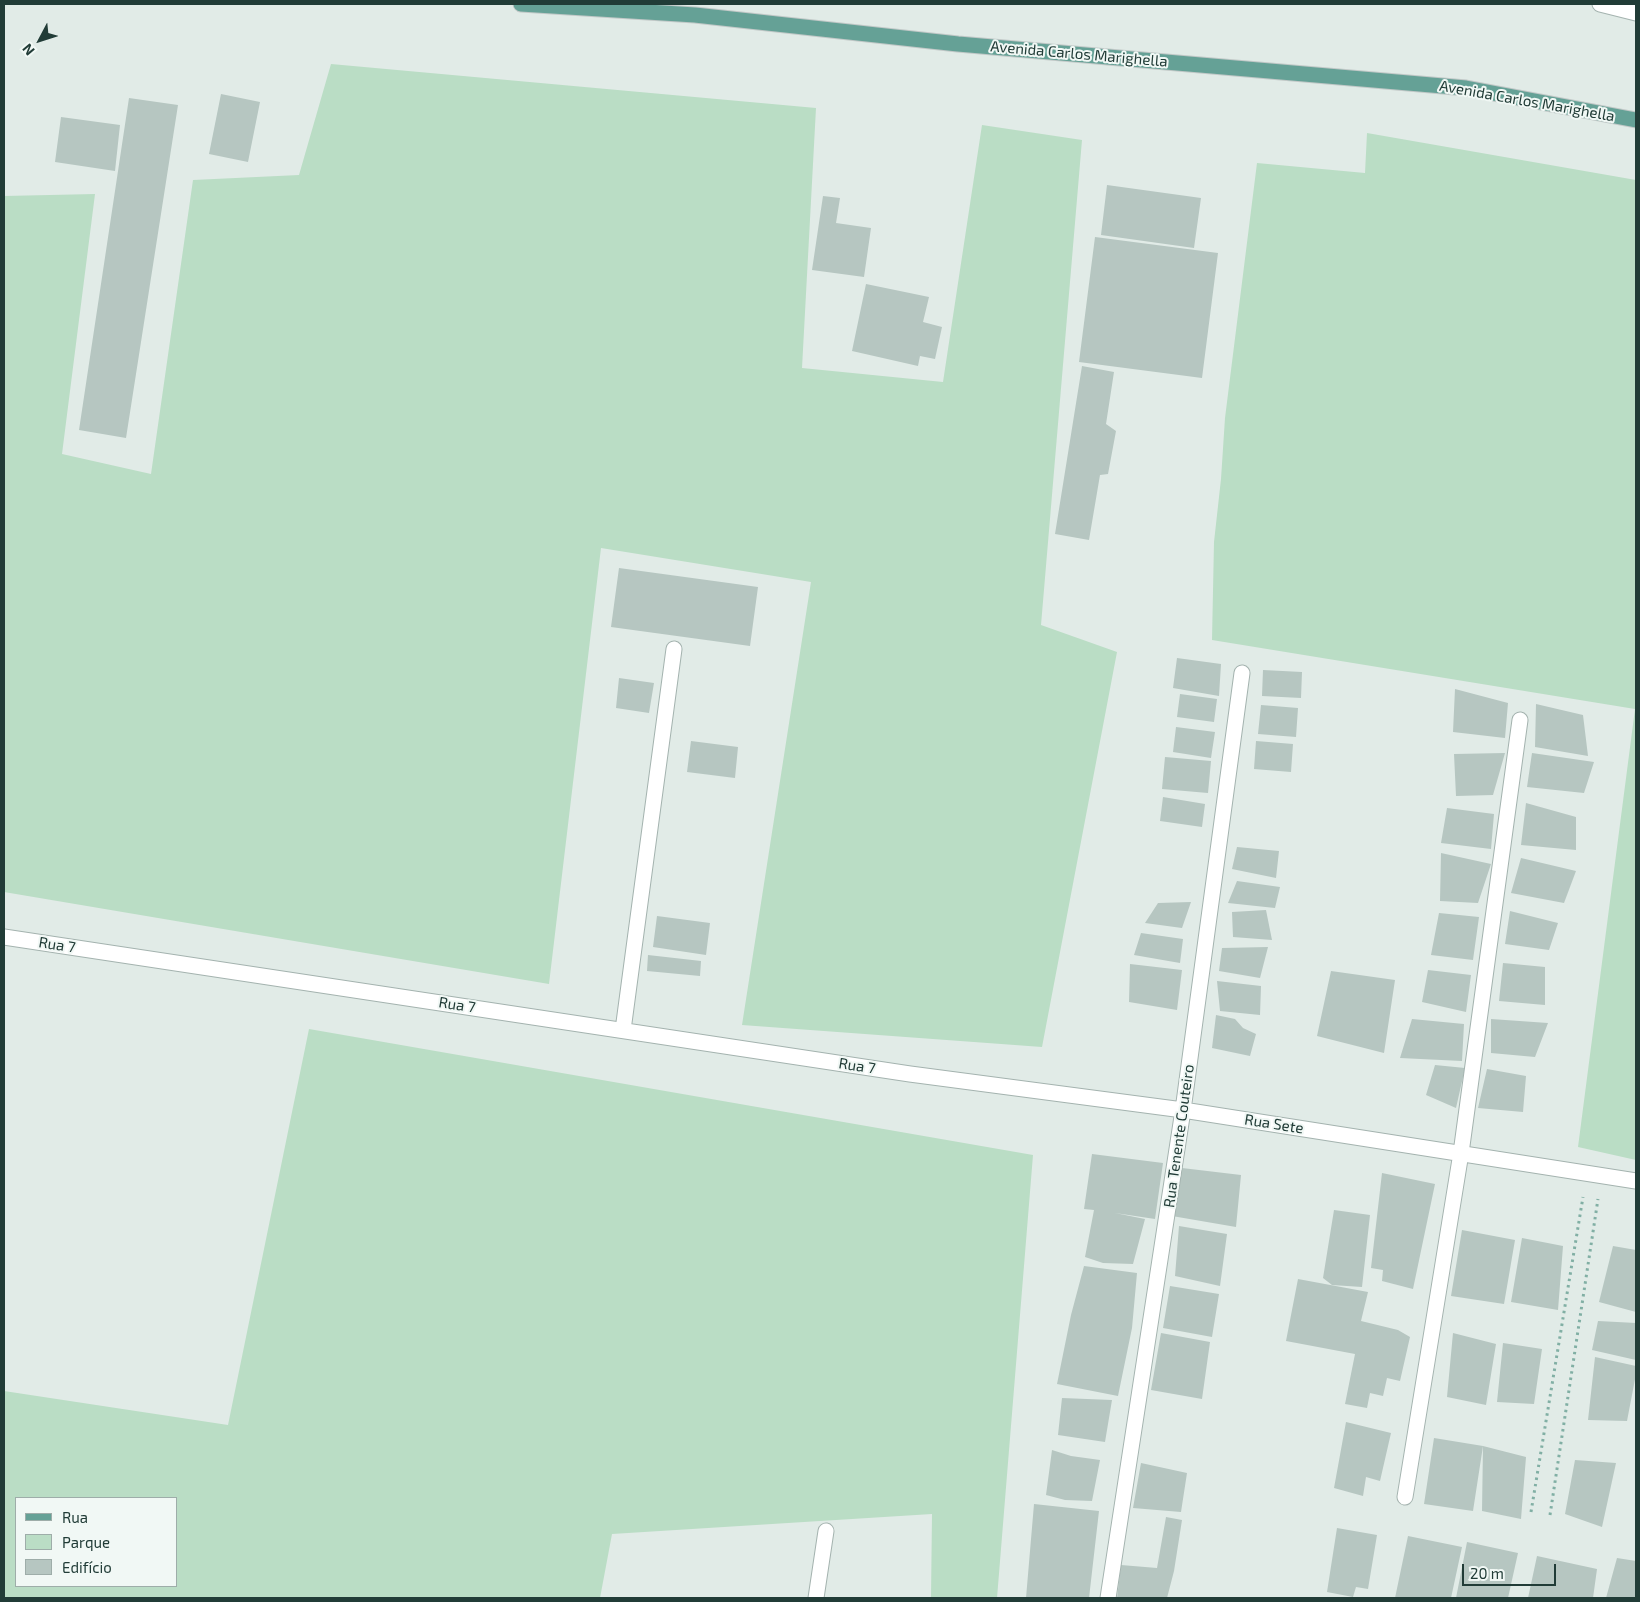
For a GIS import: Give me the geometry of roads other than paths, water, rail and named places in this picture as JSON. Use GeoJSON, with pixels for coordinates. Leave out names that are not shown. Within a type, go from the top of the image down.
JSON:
{"type":"FeatureCollection","features":[{"type":"Feature","properties":{"kind":"main road","name":"Avenida Carlos Marighella"},"geometry":{"type":"LineString","coordinates":[[521,4],[695,15],[958,44],[1466,88],[1636,120]]}},
{"type":"Feature","properties":{"kind":"street"},"geometry":{"type":"LineString","coordinates":[[1600,4],[1636,14]]}},
{"type":"Feature","properties":{"kind":"street"},"geometry":{"type":"LineString","coordinates":[[623,1030],[674,650]]}},
{"type":"Feature","properties":{"kind":"street","name":"Rua Tenente Couteiro"},"geometry":{"type":"LineString","coordinates":[[1108,1598],[1183,1110],[1242,673]]}},
{"type":"Feature","properties":{"kind":"street"},"geometry":{"type":"LineString","coordinates":[[1406,1497],[1461,1153],[1520,720]]}},
{"type":"Feature","properties":{"kind":"street","name":"Rua 7"},"geometry":{"type":"LineString","coordinates":[[4,937],[910,1074]]}},
{"type":"Feature","properties":{"kind":"street","name":"Rua Sete"},"geometry":{"type":"LineString","coordinates":[[910,1074],[1183,1110],[1636,1181]]}},
{"type":"Feature","properties":{"kind":"street"},"geometry":{"type":"LineString","coordinates":[[816,1598],[826,1531]]}}]}
